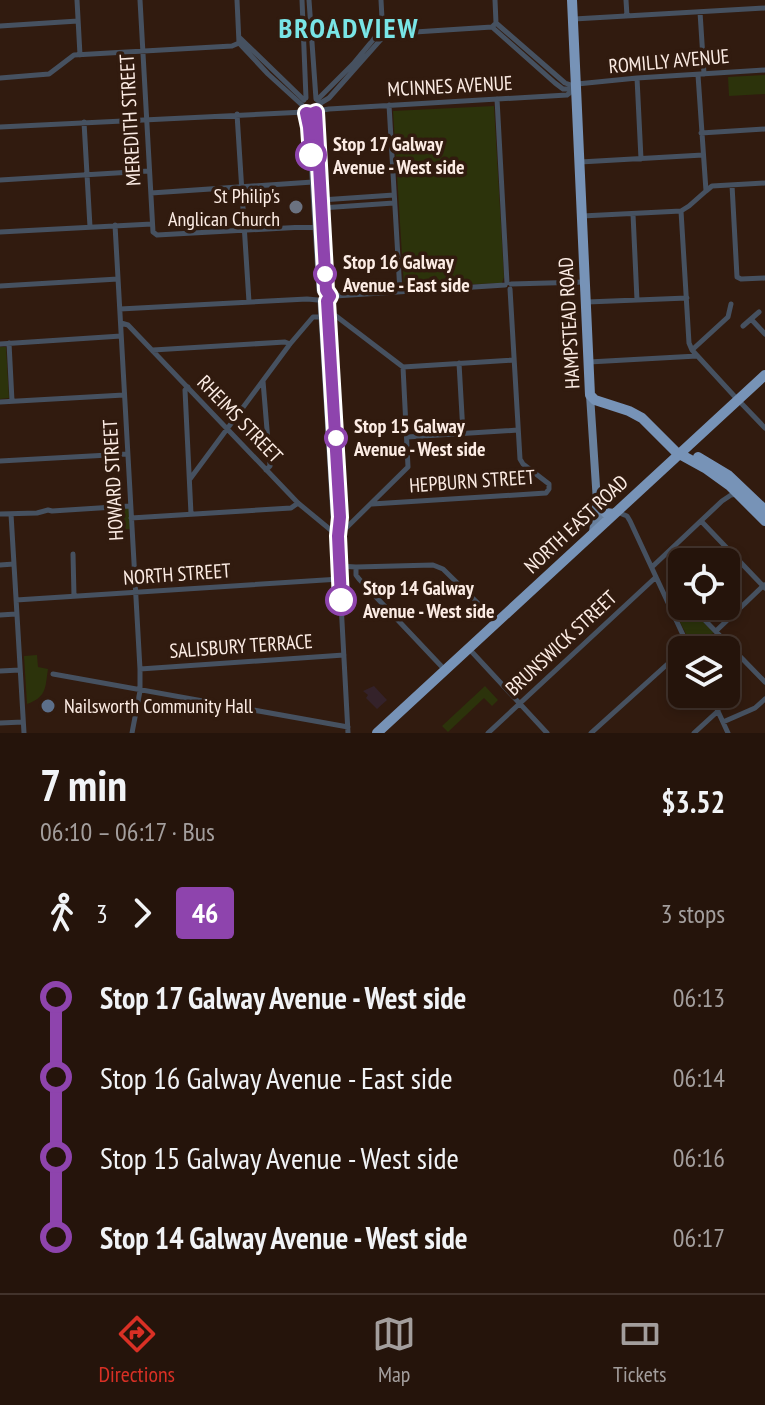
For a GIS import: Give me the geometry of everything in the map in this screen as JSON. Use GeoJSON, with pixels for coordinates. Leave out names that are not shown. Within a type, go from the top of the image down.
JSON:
{"type":"FeatureCollection","features":[{"type":"Feature","properties":{"kind":"highway","name":"HAMPSTEAD ROAD"},"geometry":{"type":"LineString","coordinates":[[569,0],[590,395]]}},
{"type":"Feature","properties":{"kind":"highway","name":"NORTH EAST ROAD"},"geometry":{"type":"LineString","coordinates":[[684,453],[705,437],[765,375]]}},
{"type":"Feature","properties":{"kind":"highway"},"geometry":{"type":"LineString","coordinates":[[589,379],[599,395],[643,413],[684,453],[739,493],[765,521]]}},
{"type":"Feature","properties":{"kind":"highway","name":"NORTH EAST ROAD"},"geometry":{"type":"LineString","coordinates":[[377,733],[442,667],[470,650],[493,618],[598,531],[622,515],[684,453],[765,383]]}},
{"type":"Feature","properties":{"kind":"highway"},"geometry":{"type":"LineString","coordinates":[[590,395],[592,399],[642,418],[670,447],[708,462],[739,484],[765,510]]}},
{"type":"Feature","properties":{"kind":"highway"},"geometry":{"type":"LineString","coordinates":[[591,412],[597,405],[607,404]]}},
{"type":"Feature","properties":{"kind":"highway"},"geometry":{"type":"LineString","coordinates":[[705,437],[700,448],[708,462]]}},
{"type":"Feature","properties":{"kind":"highway"},"geometry":{"type":"LineString","coordinates":[[597,503],[607,514],[622,515]]}},
{"type":"Feature","properties":{"kind":"highway","name":"NORTH EAST ROAD"},"geometry":{"type":"LineString","coordinates":[[385,733],[598,531]]}},
{"type":"Feature","properties":{"kind":"main road","name":"HAMPSTEAD ROAD"},"geometry":{"type":"LineString","coordinates":[[590,395],[598,531]]}},
{"type":"Feature","properties":{"kind":"street"},"geometry":{"type":"LineString","coordinates":[[77,0],[80,55]]}},
{"type":"Feature","properties":{"kind":"street","name":"MEREDITH STREET"},"geometry":{"type":"LineString","coordinates":[[140,0],[153,232],[157,235],[244,230]]}},
{"type":"Feature","properties":{"kind":"street"},"geometry":{"type":"LineString","coordinates":[[237,0],[239,41],[311,114],[376,45],[383,31],[381,0]]}},
{"type":"Feature","properties":{"kind":"street"},"geometry":{"type":"LineString","coordinates":[[53,674],[348,730],[328,315],[312,183],[309,127],[301,106],[302,0]]}},
{"type":"Feature","properties":{"kind":"street"},"geometry":{"type":"LineString","coordinates":[[309,0],[320,106],[319,226]]}},
{"type":"Feature","properties":{"kind":"street"},"geometry":{"type":"LineString","coordinates":[[494,25],[495,0]]}},
{"type":"Feature","properties":{"kind":"street"},"geometry":{"type":"LineString","coordinates":[[626,0],[627,16]]}},
{"type":"Feature","properties":{"kind":"street"},"geometry":{"type":"LineString","coordinates":[[570,19],[765,8]]}},
{"type":"Feature","properties":{"kind":"street"},"geometry":{"type":"LineString","coordinates":[[700,12],[701,133],[706,191]]}},
{"type":"Feature","properties":{"kind":"street"},"geometry":{"type":"LineString","coordinates":[[0,26],[78,21]]}},
{"type":"Feature","properties":{"kind":"street"},"geometry":{"type":"LineString","coordinates":[[320,106],[383,31],[494,25],[555,83],[563,89],[574,89]]}},
{"type":"Feature","properties":{"kind":"street"},"geometry":{"type":"LineString","coordinates":[[0,78],[49,74],[74,55],[232,46],[239,41]]}},
{"type":"Feature","properties":{"kind":"street","name":"ROMILLY AVENUE"},"geometry":{"type":"LineString","coordinates":[[574,89],[637,78],[765,70]]}},
{"type":"Feature","properties":{"kind":"street"},"geometry":{"type":"LineString","coordinates":[[637,78],[641,159]]}},
{"type":"Feature","properties":{"kind":"street","name":"MCINNES AVENUE"},"geometry":{"type":"LineString","coordinates":[[320,106],[567,95],[574,89]]}},
{"type":"Feature","properties":{"kind":"street"},"geometry":{"type":"LineString","coordinates":[[0,127],[237,114],[301,106],[311,97],[320,106]]}},
{"type":"Feature","properties":{"kind":"street"},"geometry":{"type":"LineString","coordinates":[[407,437],[518,430],[497,99]]}},
{"type":"Feature","properties":{"kind":"street"},"geometry":{"type":"LineString","coordinates":[[389,105],[400,292]]}},
{"type":"Feature","properties":{"kind":"street"},"geometry":{"type":"LineString","coordinates":[[237,114],[249,302]]}},
{"type":"Feature","properties":{"kind":"street"},"geometry":{"type":"LineString","coordinates":[[84,122],[90,227]]}},
{"type":"Feature","properties":{"kind":"street"},"geometry":{"type":"LineString","coordinates":[[701,133],[765,129]]}},
{"type":"Feature","properties":{"kind":"street"},"geometry":{"type":"LineString","coordinates":[[579,162],[703,155]]}},
{"type":"Feature","properties":{"kind":"street"},"geometry":{"type":"LineString","coordinates":[[0,180],[149,171]]}},
{"type":"Feature","properties":{"kind":"street"},"geometry":{"type":"LineString","coordinates":[[151,193],[320,182]]}},
{"type":"Feature","properties":{"kind":"street"},"geometry":{"type":"LineString","coordinates":[[581,216],[681,211],[712,186],[765,183]]}},
{"type":"Feature","properties":{"kind":"street"},"geometry":{"type":"LineString","coordinates":[[732,185],[737,277],[765,278]]}},
{"type":"Feature","properties":{"kind":"street"},"geometry":{"type":"LineString","coordinates":[[321,200],[394,199]]}},
{"type":"Feature","properties":{"kind":"street"},"geometry":{"type":"LineString","coordinates":[[321,208],[394,199]]}},
{"type":"Feature","properties":{"kind":"street"},"geometry":{"type":"LineString","coordinates":[[681,211],[689,343],[684,357]]}},
{"type":"Feature","properties":{"kind":"street"},"geometry":{"type":"LineString","coordinates":[[633,214],[637,300]]}},
{"type":"Feature","properties":{"kind":"street"},"geometry":{"type":"LineString","coordinates":[[0,232],[152,224]]}},
{"type":"Feature","properties":{"kind":"street","name":"HOWARD STREET"},"geometry":{"type":"LineString","coordinates":[[115,225],[140,669],[140,691],[132,733]]}},
{"type":"Feature","properties":{"kind":"street"},"geometry":{"type":"LineString","coordinates":[[244,230],[319,226]]}},
{"type":"Feature","properties":{"kind":"street"},"geometry":{"type":"LineString","coordinates":[[0,286],[118,279]]}},
{"type":"Feature","properties":{"kind":"street"},"geometry":{"type":"LineString","coordinates":[[120,309],[585,282]]}},
{"type":"Feature","properties":{"kind":"street"},"geometry":{"type":"LineString","coordinates":[[325,297],[321,317],[333,522],[338,536]]}},
{"type":"Feature","properties":{"kind":"street"},"geometry":{"type":"LineString","coordinates":[[586,302],[687,298]]}},
{"type":"Feature","properties":{"kind":"street"},"geometry":{"type":"LineString","coordinates":[[588,362],[684,357],[695,353],[728,317],[731,304]]}},
{"type":"Feature","properties":{"kind":"street"},"geometry":{"type":"LineString","coordinates":[[743,326],[759,312]]}},
{"type":"Feature","properties":{"kind":"street"},"geometry":{"type":"LineString","coordinates":[[328,315],[336,316],[403,367],[514,360]]}},
{"type":"Feature","properties":{"kind":"street"},"geometry":{"type":"LineString","coordinates":[[190,479],[290,344],[313,317],[321,317]]}},
{"type":"Feature","properties":{"kind":"street"},"geometry":{"type":"LineString","coordinates":[[751,319],[765,334]]}},
{"type":"Feature","properties":{"kind":"street","name":"RHEIMS STREET"},"geometry":{"type":"LineString","coordinates":[[121,323],[128,325],[298,503],[338,536]]}},
{"type":"Feature","properties":{"kind":"street"},"geometry":{"type":"LineString","coordinates":[[0,344],[121,336]]}},
{"type":"Feature","properties":{"kind":"street"},"geometry":{"type":"LineString","coordinates":[[9,343],[12,401]]}},
{"type":"Feature","properties":{"kind":"street"},"geometry":{"type":"LineString","coordinates":[[689,343],[765,428]]}},
{"type":"Feature","properties":{"kind":"street"},"geometry":{"type":"LineString","coordinates":[[152,350],[290,344]]}},
{"type":"Feature","properties":{"kind":"street"},"geometry":{"type":"LineString","coordinates":[[459,363],[463,433]]}},
{"type":"Feature","properties":{"kind":"street"},"geometry":{"type":"LineString","coordinates":[[338,536],[408,467],[403,367]]}},
{"type":"Feature","properties":{"kind":"street"},"geometry":{"type":"LineString","coordinates":[[263,380],[270,466],[266,470]]}},
{"type":"Feature","properties":{"kind":"street"},"geometry":{"type":"LineString","coordinates":[[188,387],[185,390],[191,514]]}},
{"type":"Feature","properties":{"kind":"street"},"geometry":{"type":"LineString","coordinates":[[0,402],[124,395]]}},
{"type":"Feature","properties":{"kind":"street","name":"HEPBURN STREET"},"geometry":{"type":"LineString","coordinates":[[372,504],[546,493],[549,484],[520,459],[518,430]]}},
{"type":"Feature","properties":{"kind":"street"},"geometry":{"type":"LineString","coordinates":[[0,461],[127,454]]}},
{"type":"Feature","properties":{"kind":"street"},"geometry":{"type":"LineString","coordinates":[[652,567],[722,501],[739,493]]}},
{"type":"Feature","properties":{"kind":"street"},"geometry":{"type":"LineString","coordinates":[[131,518],[291,508],[298,503]]}},
{"type":"Feature","properties":{"kind":"street"},"geometry":{"type":"LineString","coordinates":[[0,514],[130,506]]}},
{"type":"Feature","properties":{"kind":"street"},"geometry":{"type":"LineString","coordinates":[[11,514],[24,733]]}},
{"type":"Feature","properties":{"kind":"street"},"geometry":{"type":"LineString","coordinates":[[622,515],[652,567],[681,636]]}},
{"type":"Feature","properties":{"kind":"street"},"geometry":{"type":"LineString","coordinates":[[702,522],[764,586],[716,631]]}},
{"type":"Feature","properties":{"kind":"street"},"geometry":{"type":"LineString","coordinates":[[73,554],[74,596]]}},
{"type":"Feature","properties":{"kind":"street"},"geometry":{"type":"LineString","coordinates":[[0,565],[14,564]]}},
{"type":"Feature","properties":{"kind":"street"},"geometry":{"type":"LineString","coordinates":[[339,566],[433,565],[443,569],[493,618]]}},
{"type":"Feature","properties":{"kind":"street"},"geometry":{"type":"LineString","coordinates":[[356,567],[359,579],[442,667]]}},
{"type":"Feature","properties":{"kind":"street","name":"BRUNSWICK STREET"},"geometry":{"type":"LineString","coordinates":[[488,733],[656,577]]}},
{"type":"Feature","properties":{"kind":"street","name":"NORTH STREET"},"geometry":{"type":"LineString","coordinates":[[16,600],[340,579]]}},
{"type":"Feature","properties":{"kind":"street"},"geometry":{"type":"LineString","coordinates":[[0,615],[16,614]]}},
{"type":"Feature","properties":{"kind":"street"},"geometry":{"type":"LineString","coordinates":[[705,620],[765,682]]}},
{"type":"Feature","properties":{"kind":"street"},"geometry":{"type":"LineString","coordinates":[[470,650],[547,733]]}},
{"type":"Feature","properties":{"kind":"street","name":"SALISBURY TERRACE"},"geometry":{"type":"LineString","coordinates":[[140,669],[344,655]]}},
{"type":"Feature","properties":{"kind":"street"},"geometry":{"type":"LineString","coordinates":[[591,733],[668,665]]}},
{"type":"Feature","properties":{"kind":"street"},"geometry":{"type":"LineString","coordinates":[[0,671],[20,670]]}},
{"type":"Feature","properties":{"kind":"street"},"geometry":{"type":"LineString","coordinates":[[723,722],[755,708],[765,699]]}},
{"type":"Feature","properties":{"kind":"street"},"geometry":{"type":"LineString","coordinates":[[717,708],[728,733]]}},
{"type":"Feature","properties":{"kind":"street"},"geometry":{"type":"LineString","coordinates":[[694,733],[718,711]]}},
{"type":"Feature","properties":{"kind":"street"},"geometry":{"type":"LineString","coordinates":[[0,723],[23,722]]}},
{"type":"Feature","properties":{"kind":"shaded area"},"geometry":{"type":"Polygon","coordinates":[[[374,686],[387,700],[377,709],[363,691],[374,686]]]}},
{"type":"Feature","properties":{"kind":"green space"},"geometry":{"type":"Polygon","coordinates":[[[765,75],[765,94],[729,96],[728,77],[765,75]]]}},
{"type":"Feature","properties":{"kind":"green space"},"geometry":{"type":"Polygon","coordinates":[[[494,106],[502,283],[404,287],[393,111],[494,106]]]}},
{"type":"Feature","properties":{"kind":"green space"},"geometry":{"type":"Polygon","coordinates":[[[0,347],[6,347],[9,398],[0,399],[0,347]]]}},
{"type":"Feature","properties":{"kind":"green space"},"geometry":{"type":"Polygon","coordinates":[[[129,507],[130,529],[113,530],[112,508],[129,507]]]}},
{"type":"Feature","properties":{"kind":"green space"},"geometry":{"type":"Polygon","coordinates":[[[679,620],[701,620],[714,633],[706,636],[687,636],[679,620]]]}},
{"type":"Feature","properties":{"kind":"green space"},"geometry":{"type":"Polygon","coordinates":[[[37,655],[38,667],[48,669],[45,687],[42,695],[27,704],[24,656],[37,655]]]}},
{"type":"Feature","properties":{"kind":"green space"},"geometry":{"type":"Polygon","coordinates":[[[485,686],[498,700],[492,706],[484,698],[448,732],[442,726],[485,686]]]}},
{"type":"Feature","properties":{"kind":"bus line","name":"46"},"geometry":{"type":"LineString","coordinates":[[311,155],[306,113],[316,112],[326,290],[330,296],[327,301],[340,517],[341,600]]}},
{"type":"Feature","properties":{"kind":"place","name":"Stop 17 Galway Avenue - West side"},"geometry":{"type":"Point","coordinates":[311,155]}},
{"type":"Feature","properties":{"kind":"place","name":"St Philip's Anglican Church"},"geometry":{"type":"Point","coordinates":[296,207]}},
{"type":"Feature","properties":{"kind":"place","name":"Stop 16 Galway Avenue - East side"},"geometry":{"type":"Point","coordinates":[325,274]}},
{"type":"Feature","properties":{"kind":"place","name":"Stop 15 Galway Avenue - West side"},"geometry":{"type":"Point","coordinates":[336,438]}},
{"type":"Feature","properties":{"kind":"place","name":"Stop 14 Galway Avenue - West side"},"geometry":{"type":"Point","coordinates":[341,600]}},
{"type":"Feature","properties":{"kind":"place","name":"Nailsworth Community Hall"},"geometry":{"type":"Point","coordinates":[48,706]}},
{"type":"Feature","properties":{"kind":"district","name":"BROADVIEW"},"geometry":{"type":"Point","coordinates":[349,27]}}]}
